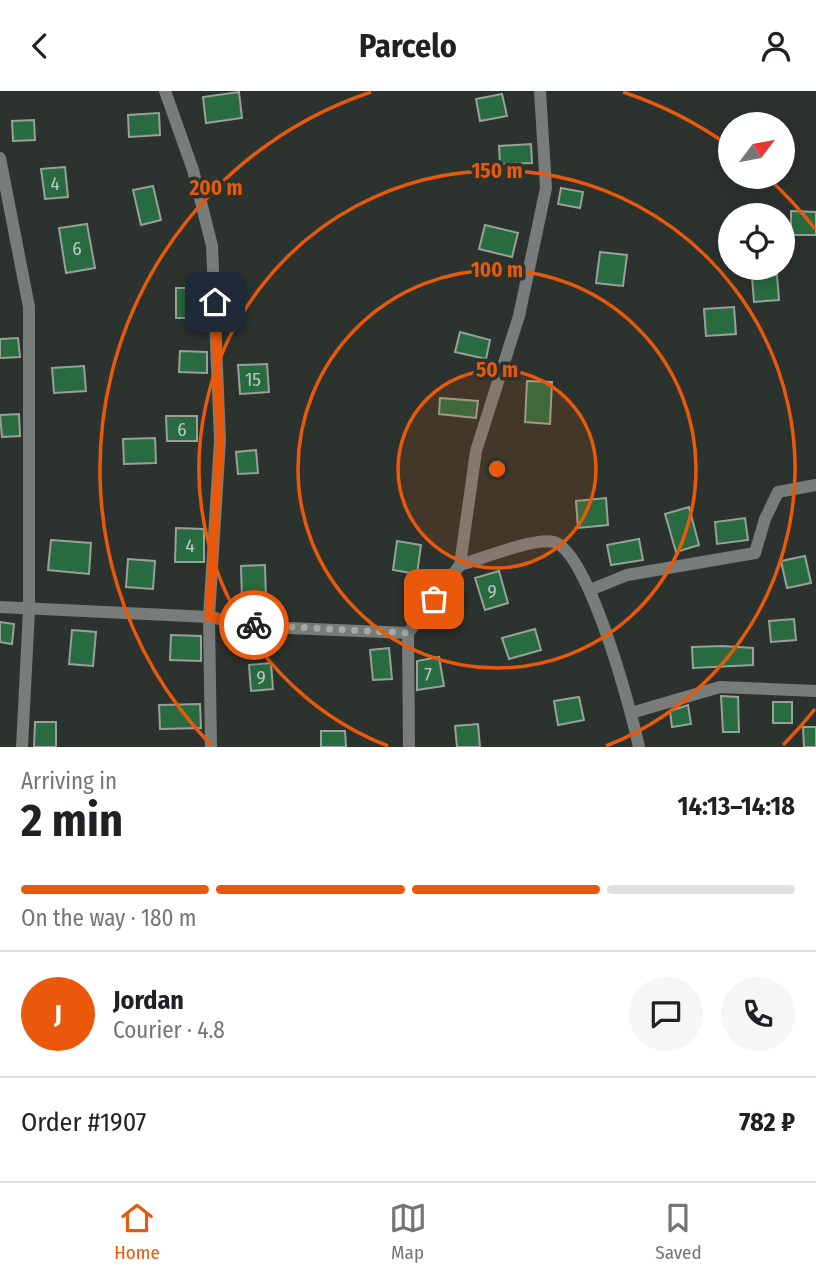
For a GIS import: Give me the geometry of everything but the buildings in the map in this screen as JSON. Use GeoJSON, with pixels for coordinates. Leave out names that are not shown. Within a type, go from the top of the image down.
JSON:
{"type":"FeatureCollection","features":[{"type":"Feature","properties":{"kind":"street"},"geometry":{"type":"LineString","coordinates":[[164,91],[192,170],[212,246],[220,440],[209,617],[211,747]]}},
{"type":"Feature","properties":{"kind":"street"},"geometry":{"type":"LineString","coordinates":[[409,747],[408,633],[460,565],[476,451],[519,316],[546,188],[540,91]]}},
{"type":"Feature","properties":{"kind":"street"},"geometry":{"type":"LineString","coordinates":[[0,158],[29,307],[29,610],[22,747]]}},
{"type":"Feature","properties":{"kind":"street"},"geometry":{"type":"LineString","coordinates":[[590,590],[627,575],[755,553],[765,519],[778,492],[816,485]]}},
{"type":"Feature","properties":{"kind":"street"},"geometry":{"type":"LineString","coordinates":[[460,565],[540,542],[553,542],[573,556],[590,590],[631,713],[639,747]]}},
{"type":"Feature","properties":{"kind":"street"},"geometry":{"type":"LineString","coordinates":[[0,607],[209,617],[264,627],[408,633]]}},
{"type":"Feature","properties":{"kind":"street"},"geometry":{"type":"LineString","coordinates":[[631,713],[701,691],[727,686],[816,691]]}},
{"type":"Feature","properties":{"kind":"way so far"},"geometry":{"type":"LineString","coordinates":[[254,625],[408,633],[434,599]]}},
{"type":"Feature","properties":{"kind":"route"},"geometry":{"type":"LineString","coordinates":[[215,302],[220,440],[209,617],[254,625]]}}]}
